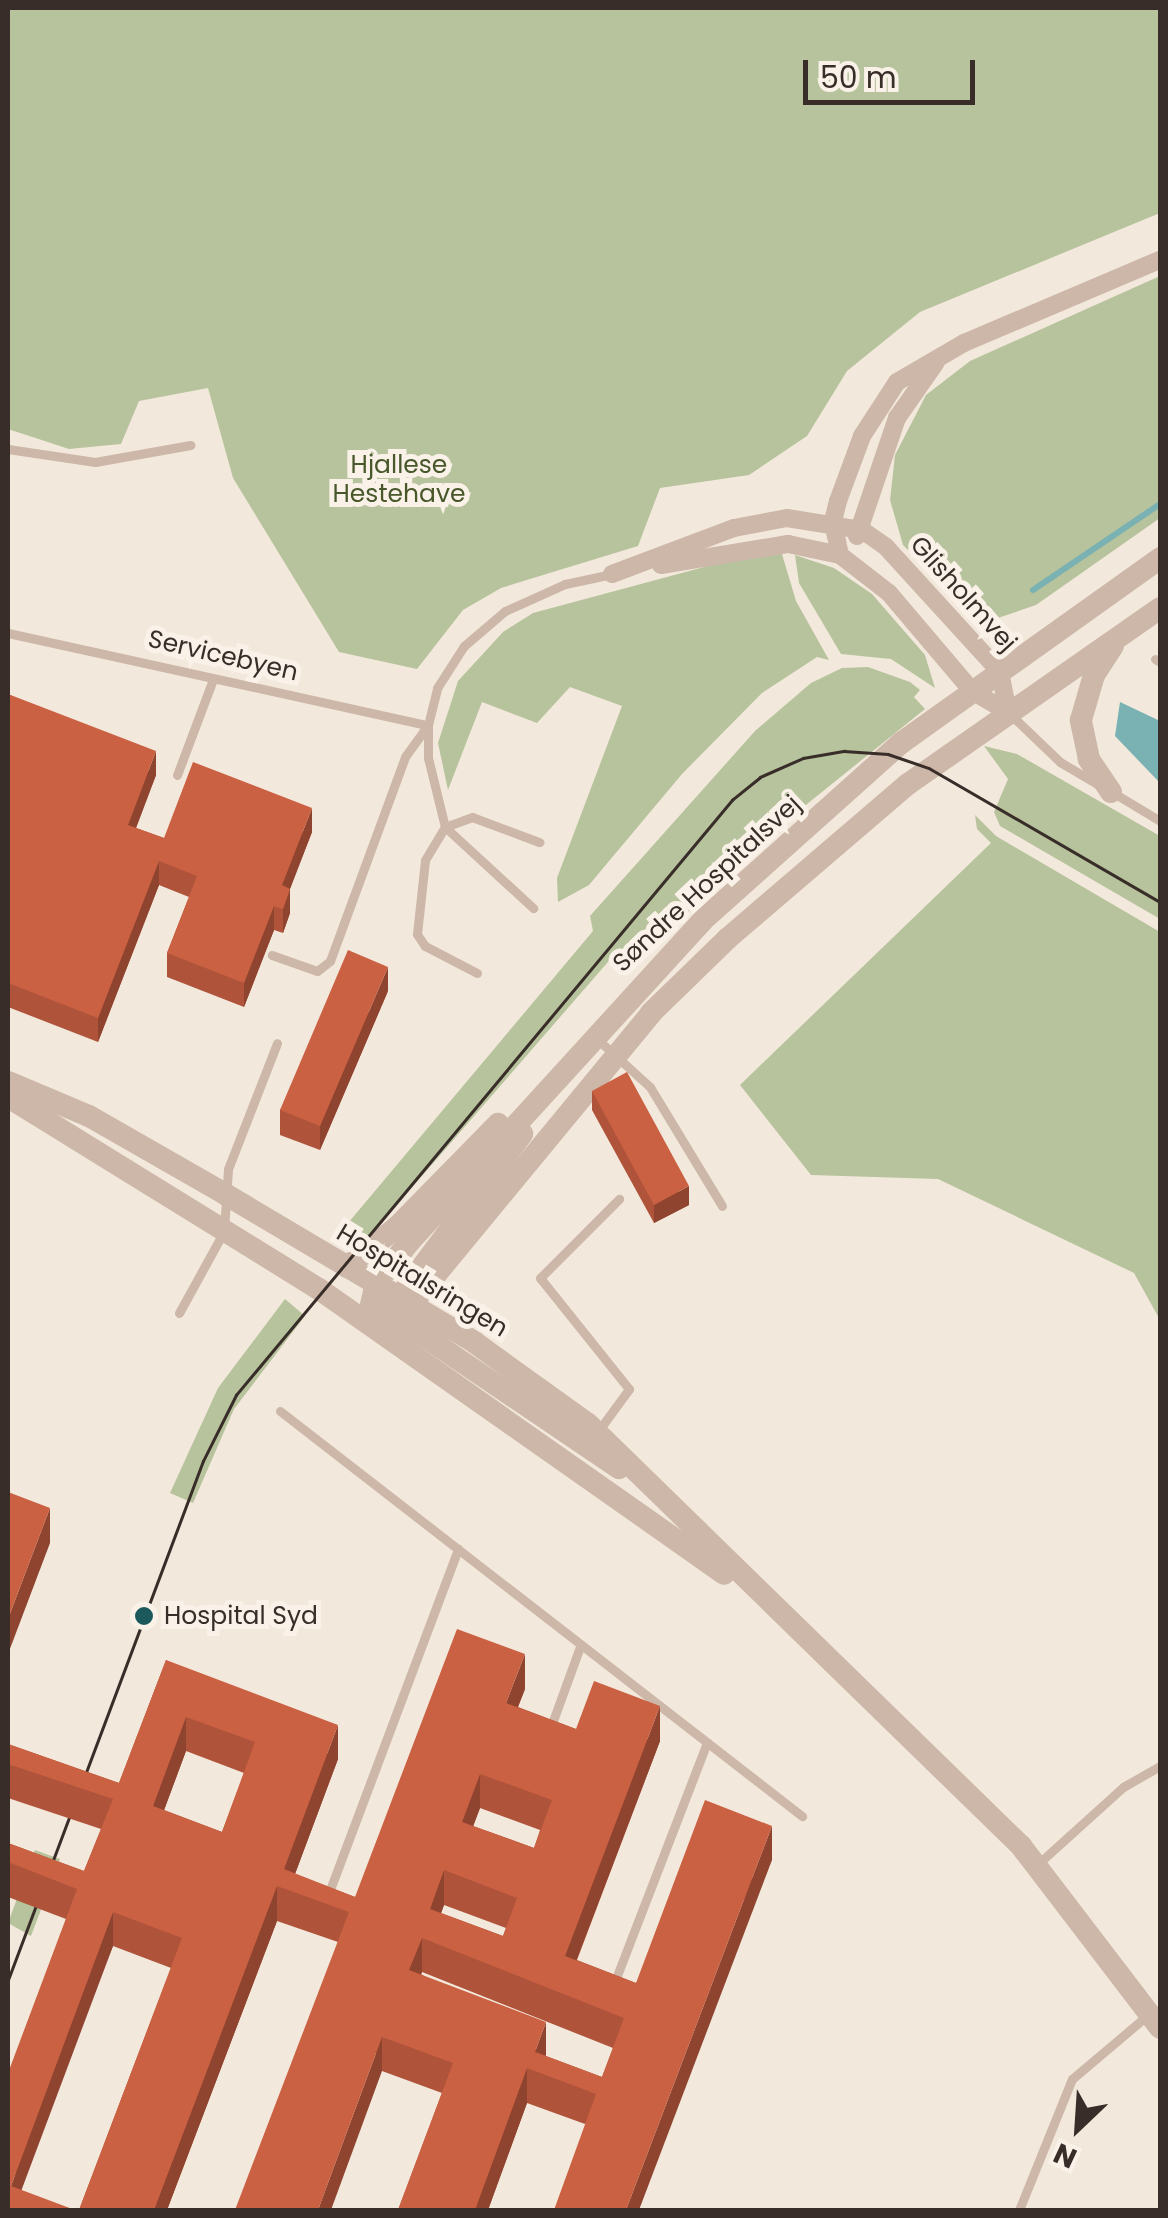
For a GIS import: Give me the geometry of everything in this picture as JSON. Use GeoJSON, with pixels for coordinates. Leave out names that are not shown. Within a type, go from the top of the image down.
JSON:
{"type":"FeatureCollection","features":[{"type":"Feature","properties":{"kind":"street"},"geometry":{"type":"LineString","coordinates":[[840,555],[833,521],[876,408],[898,382],[941,356],[1160,260]]}},
{"type":"Feature","properties":{"kind":"street"},"geometry":{"type":"LineString","coordinates":[[840,555],[862,530],[897,418],[941,356]]}},
{"type":"Feature","properties":{"kind":"street"},"geometry":{"type":"LineString","coordinates":[[612,574],[734,528],[787,518],[833,521]]}},
{"type":"Feature","properties":{"kind":"street","name":"Glisholmvej"},"geometry":{"type":"LineString","coordinates":[[833,521],[862,530],[886,546],[1000,672],[1008,712]]}},
{"type":"Feature","properties":{"kind":"street"},"geometry":{"type":"LineString","coordinates":[[612,574],[788,544],[840,555],[890,593],[972,690],[1008,712]]}},
{"type":"Feature","properties":{"kind":"street","name":"Søndre Hospitalsvej"},"geometry":{"type":"LineString","coordinates":[[388,1310],[590,1040],[703,920],[888,754],[1160,558]]}},
{"type":"Feature","properties":{"kind":"street"},"geometry":{"type":"LineString","coordinates":[[388,1310],[727,938],[908,784],[1160,608]]}},
{"type":"Feature","properties":{"kind":"street"},"geometry":{"type":"LineString","coordinates":[[1111,792],[1088,759],[1080,720],[1094,675],[1122,633]]}},
{"type":"Feature","properties":{"kind":"street"},"geometry":{"type":"LineString","coordinates":[[348,1267],[590,1040]]}},
{"type":"Feature","properties":{"kind":"street","name":"Hospitalsringen"},"geometry":{"type":"LineString","coordinates":[[8,1082],[89,1116],[225,1213]]}},
{"type":"Feature","properties":{"kind":"street","name":"Hospitalsringen"},"geometry":{"type":"LineString","coordinates":[[8,1096],[110,1163],[348,1267],[388,1310],[758,1596],[881,1706],[1037,1865],[1156,2020]]}},
{"type":"Feature","properties":{"kind":"street"},"geometry":{"type":"LineString","coordinates":[[225,1213],[388,1310],[667,1501]]}},
{"type":"Feature","properties":{"kind":"street","name":"Hospitalsringen"},"geometry":{"type":"LineString","coordinates":[[388,1310],[474,1342],[598,1433],[758,1596]]}},
{"type":"Feature","properties":{"kind":"lane"},"geometry":{"type":"LineString","coordinates":[[8,448],[95,462],[190,444]]}},
{"type":"Feature","properties":{"kind":"lane"},"geometry":{"type":"LineString","coordinates":[[532,908],[445,827],[428,758],[428,726],[437,688],[464,646],[505,611],[566,584],[612,574]]}},
{"type":"Feature","properties":{"kind":"lane","name":"Servicebyen"},"geometry":{"type":"LineString","coordinates":[[9,636],[428,726]]}},
{"type":"Feature","properties":{"kind":"lane"},"geometry":{"type":"LineString","coordinates":[[177,776],[212,679]]}},
{"type":"Feature","properties":{"kind":"lane"},"geometry":{"type":"LineString","coordinates":[[1008,712],[1060,762],[1160,821]]}},
{"type":"Feature","properties":{"kind":"lane"},"geometry":{"type":"LineString","coordinates":[[272,955],[317,971],[330,962],[405,757],[428,726]]}},
{"type":"Feature","properties":{"kind":"lane"},"geometry":{"type":"LineString","coordinates":[[477,973],[425,946],[418,934],[425,860],[445,827],[472,817],[538,842]]}},
{"type":"Feature","properties":{"kind":"lane"},"geometry":{"type":"LineString","coordinates":[[590,1040],[650,1087],[722,1206]]}},
{"type":"Feature","properties":{"kind":"lane"},"geometry":{"type":"LineString","coordinates":[[178,1313],[225,1213],[228,1168],[276,1042]]}},
{"type":"Feature","properties":{"kind":"lane"},"geometry":{"type":"LineString","coordinates":[[598,1433],[629,1389],[540,1278],[620,1199]]}},
{"type":"Feature","properties":{"kind":"lane"},"geometry":{"type":"LineString","coordinates":[[280,1411],[802,1816]]}},
{"type":"Feature","properties":{"kind":"lane"},"geometry":{"type":"LineString","coordinates":[[328,1895],[458,1550]]}},
{"type":"Feature","properties":{"kind":"lane"},"geometry":{"type":"LineString","coordinates":[[546,1740],[581,1644]]}},
{"type":"Feature","properties":{"kind":"lane"},"geometry":{"type":"LineString","coordinates":[[612,1988],[706,1742]]}},
{"type":"Feature","properties":{"kind":"lane"},"geometry":{"type":"LineString","coordinates":[[1037,1865],[1123,1787],[1160,1766]]}},
{"type":"Feature","properties":{"kind":"lane"},"geometry":{"type":"LineString","coordinates":[[1019,2210],[1072,2078],[1156,2020]]}},
{"type":"Feature","properties":{"kind":"green space","name":"Hjallese Hestehave"},"geometry":{"type":"Polygon","coordinates":[[[8,8],[1160,8],[1160,213],[920,312],[847,371],[807,436],[749,475],[660,488],[638,546],[501,588],[463,610],[417,669],[339,652],[233,478],[208,388],[139,401],[121,444],[69,449],[8,429],[8,8]]]}},
{"type":"Feature","properties":{"kind":"green space"},"geometry":{"type":"Polygon","coordinates":[[[1160,276],[1160,518],[1036,605],[998,618],[977,618],[903,545],[890,500],[895,455],[926,395],[970,361],[1160,276]]]}},
{"type":"Feature","properties":{"kind":"green space"},"geometry":{"type":"Polygon","coordinates":[[[782,554],[796,601],[829,660],[817,657],[762,693],[682,774],[589,885],[558,902],[557,878],[622,706],[570,687],[537,723],[482,702],[448,790],[438,743],[458,681],[503,632],[533,613],[745,556],[782,554]]]}},
{"type":"Feature","properties":{"kind":"green space"},"geometry":{"type":"Polygon","coordinates":[[[795,555],[834,568],[872,594],[925,655],[935,688],[891,659],[841,654],[799,583],[795,555]]]}},
{"type":"Feature","properties":{"kind":"green space"},"geometry":{"type":"Polygon","coordinates":[[[868,667],[910,682],[920,690],[914,697],[925,709],[781,825],[634,963],[614,955],[368,1238],[351,1245],[333,1241],[593,931],[590,916],[755,731],[811,683],[842,668],[868,667]]]}},
{"type":"Feature","properties":{"kind":"green space"},"geometry":{"type":"Polygon","coordinates":[[[984,746],[1017,754],[1160,836],[1160,919],[1000,826],[994,812],[1008,779],[984,746]]]}},
{"type":"Feature","properties":{"kind":"green space"},"geometry":{"type":"Polygon","coordinates":[[[975,815],[996,836],[1160,932],[1160,1320],[1134,1273],[938,1179],[811,1175],[740,1085],[991,843],[977,829],[975,815]]]}},
{"type":"Feature","properties":{"kind":"green space"},"geometry":{"type":"Polygon","coordinates":[[[285,1299],[305,1316],[234,1409],[193,1503],[170,1493],[218,1388],[285,1299]]]}},
{"type":"Feature","properties":{"kind":"green space"},"geometry":{"type":"Polygon","coordinates":[[[35,1850],[60,1859],[31,1936],[8,1923],[35,1850]]]}},
{"type":"Feature","properties":{"kind":"water"},"geometry":{"type":"Polygon","coordinates":[[[1120,702],[1160,721],[1160,783],[1115,736],[1120,702]]]}},
{"type":"Feature","properties":{"kind":"building"},"geometry":{"type":"Polygon","coordinates":[[[8,694],[156,751],[128,825],[164,838],[193,762],[312,808],[282,885],[290,889],[283,909],[274,906],[244,983],[167,953],[197,876],[159,861],[98,1018],[8,983],[8,694]]]}},
{"type":"Feature","properties":{"kind":"building"},"geometry":{"type":"Polygon","coordinates":[[[348,950],[388,967],[320,1126],[280,1110],[348,950]]]}},
{"type":"Feature","properties":{"kind":"building"},"geometry":{"type":"Polygon","coordinates":[[[627,1072],[689,1186],[654,1205],[592,1091],[627,1072]]]}},
{"type":"Feature","properties":{"kind":"building"},"geometry":{"type":"Polygon","coordinates":[[[8,1492],[50,1508],[8,1619],[8,1492]]]}},
{"type":"Feature","properties":{"kind":"building"},"geometry":{"type":"Polygon","coordinates":[[[457,1629],[525,1654],[506,1703],[576,1729],[594,1681],[660,1706],[565,1956],[636,1983],[705,1800],[772,1826],[626,2210],[554,2210],[596,2094],[527,2068],[475,2210],[398,2210],[453,2063],[382,2037],[318,2210],[235,2210],[349,1912],[277,1886],[154,2210],[79,2210],[182,1938],[113,1912],[11,2186],[75,2210],[8,2210],[8,2073],[77,1889],[8,1862],[8,1843],[84,1871],[113,1799],[8,1764],[8,1744],[119,1783],[166,1660],[338,1725],[284,1869],[355,1897],[457,1629]],[[186,1717],[153,1806],[222,1832],[255,1742],[186,1717]],[[480,1774],[462,1822],[534,1848],[552,1800],[480,1774]],[[444,1870],[430,1909],[503,1936],[517,1898],[444,1870]],[[422,1938],[409,1970],[546,2022],[535,2052],[602,2077],[624,2018],[422,1938]]]}},
{"type":"Feature","properties":{"kind":"waterway"},"geometry":{"type":"LineString","coordinates":[[1033,590],[1160,504]]}},
{"type":"Feature","properties":{"kind":"tram line"},"geometry":{"type":"LineString","coordinates":[[8,1980],[203,1461],[236,1395],[732,800],[760,777],[803,758],[844,751],[888,754],[929,768],[1160,902]]}},
{"type":"Feature","properties":{"kind":"place","name":"Hospital Syd"},"geometry":{"type":"Point","coordinates":[144,1616]}}]}
